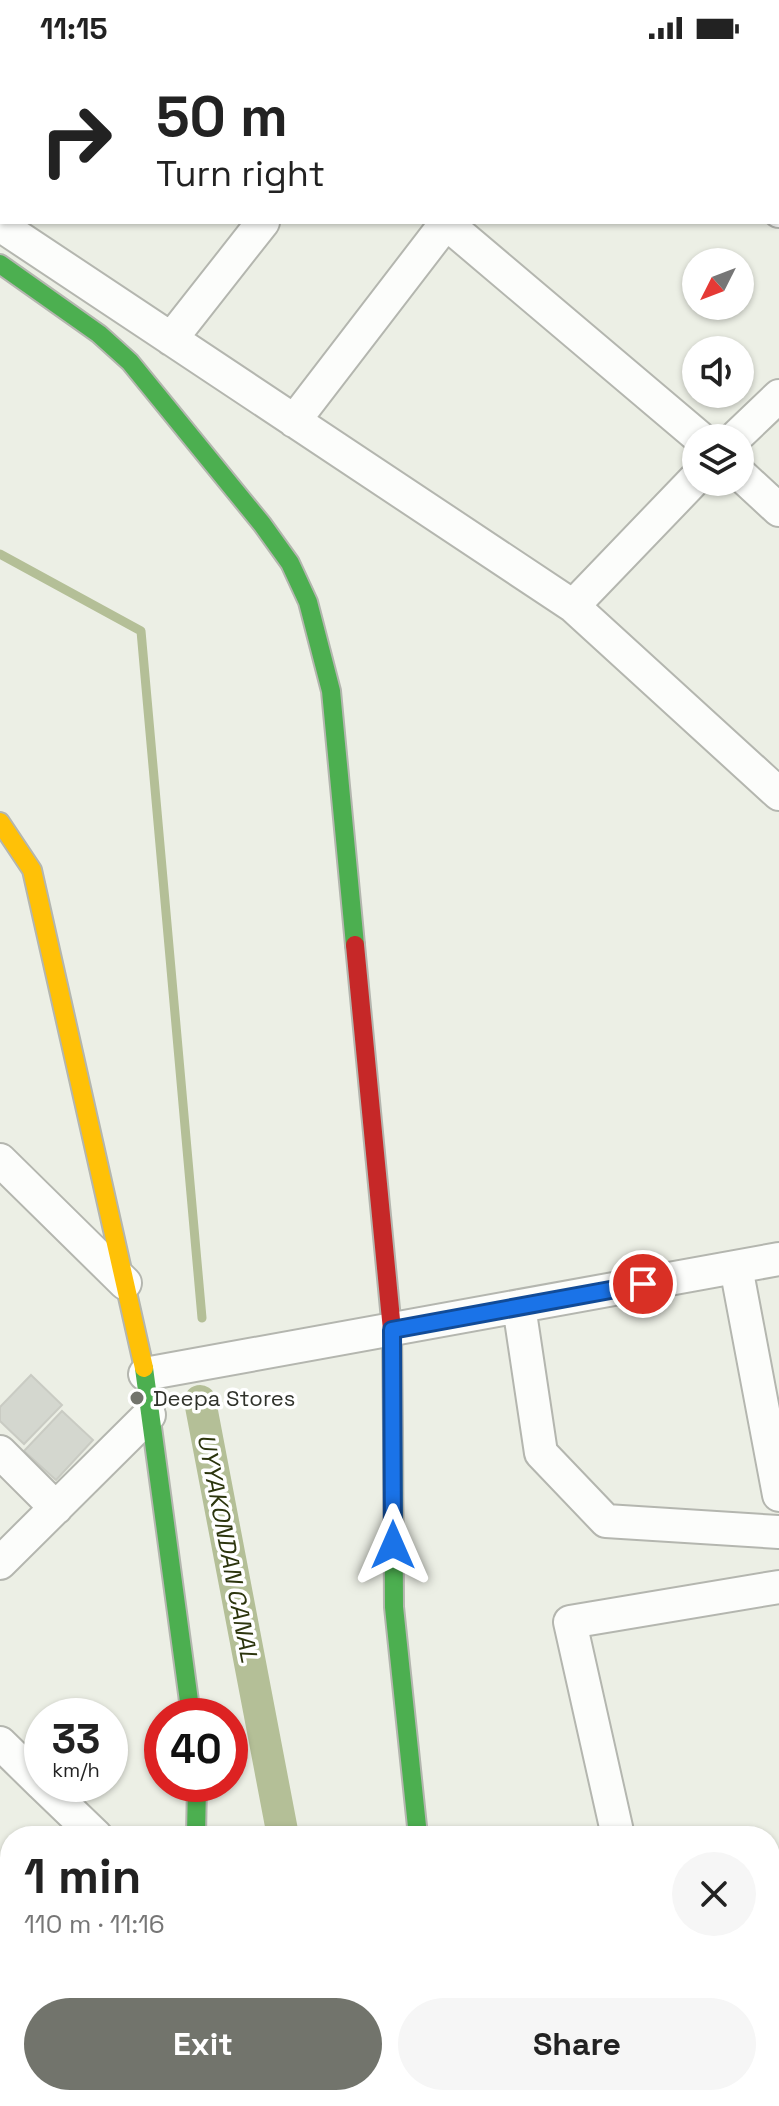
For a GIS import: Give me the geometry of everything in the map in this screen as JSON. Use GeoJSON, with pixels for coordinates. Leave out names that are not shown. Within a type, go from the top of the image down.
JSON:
{"type":"FeatureCollection","features":[{"type":"Feature","properties":{"kind":"street"},"geometry":{"type":"LineString","coordinates":[[171,339],[261,224]]}},
{"type":"Feature","properties":{"kind":"street"},"geometry":{"type":"LineString","coordinates":[[294,421],[445,224]]}},
{"type":"Feature","properties":{"kind":"street"},"geometry":{"type":"LineString","coordinates":[[449,224],[684,424]]}},
{"type":"Feature","properties":{"kind":"street"},"geometry":{"type":"LineString","coordinates":[[0,225],[573,606],[779,794]]}},
{"type":"Feature","properties":{"kind":"street"},"geometry":{"type":"LineString","coordinates":[[0,264],[99,334],[130,362],[262,524],[290,563],[308,602],[331,691],[392,1330],[394,1607],[417,1826]]}},
{"type":"Feature","properties":{"kind":"street"},"geometry":{"type":"LineString","coordinates":[[750,424],[779,396]]}},
{"type":"Feature","properties":{"kind":"street"},"geometry":{"type":"LineString","coordinates":[[754,487],[779,510]]}},
{"type":"Feature","properties":{"kind":"street"},"geometry":{"type":"LineString","coordinates":[[573,606],[682,493]]}},
{"type":"Feature","properties":{"kind":"street"},"geometry":{"type":"LineString","coordinates":[[0,822],[32,870],[145,1374],[188,1698]]}},
{"type":"Feature","properties":{"kind":"street"},"geometry":{"type":"LineString","coordinates":[[0,1160],[125,1283]]}},
{"type":"Feature","properties":{"kind":"street"},"geometry":{"type":"LineString","coordinates":[[145,1374],[779,1259]]}},
{"type":"Feature","properties":{"kind":"street"},"geometry":{"type":"LineString","coordinates":[[736,1267],[779,1495]]}},
{"type":"Feature","properties":{"kind":"street"},"geometry":{"type":"LineString","coordinates":[[519,1306],[541,1453],[606,1521],[779,1532]]}},
{"type":"Feature","properties":{"kind":"street"},"geometry":{"type":"LineString","coordinates":[[0,1563],[149,1415]]}},
{"type":"Feature","properties":{"kind":"street"},"geometry":{"type":"LineString","coordinates":[[0,1452],[56,1508]]}},
{"type":"Feature","properties":{"kind":"street"},"geometry":{"type":"LineString","coordinates":[[616,1826],[570,1622],[779,1587]]}},
{"type":"Feature","properties":{"kind":"street"},"geometry":{"type":"LineString","coordinates":[[0,1743],[24,1766]]}},
{"type":"Feature","properties":{"kind":"street"},"geometry":{"type":"LineString","coordinates":[[61,1802],[86,1826]]}},
{"type":"Feature","properties":{"kind":"street"},"geometry":{"type":"LineString","coordinates":[[196,1826],[197,1802]]}},
{"type":"Feature","properties":{"kind":"building"},"geometry":{"type":"Polygon","coordinates":[[[31,1375],[62,1405],[24,1444],[0,1421],[0,1407],[31,1375]]]}},
{"type":"Feature","properties":{"kind":"building"},"geometry":{"type":"Polygon","coordinates":[[[62,1411],[93,1440],[56,1480],[24,1451],[62,1411]]]}},
{"type":"Feature","properties":{"kind":"waterway"},"geometry":{"type":"LineString","coordinates":[[0,554],[141,631],[202,1318]]}},
{"type":"Feature","properties":{"kind":"waterway","name":"UYYAKONDAN CANAL"},"geometry":{"type":"LineString","coordinates":[[200,1401],[281,1826]]}},
{"type":"Feature","properties":{"kind":"traffic: fast"},"geometry":{"type":"LineString","coordinates":[[0,264],[99,334],[130,362],[290,563],[308,602],[331,691],[355,945]]}},
{"type":"Feature","properties":{"kind":"traffic: fast"},"geometry":{"type":"LineString","coordinates":[[144,1368],[189,1698]]}},
{"type":"Feature","properties":{"kind":"traffic: fast"},"geometry":{"type":"LineString","coordinates":[[393,1432],[394,1607],[417,1826]]}},
{"type":"Feature","properties":{"kind":"traffic: fast"},"geometry":{"type":"LineString","coordinates":[[196,1826],[197,1802]]}},
{"type":"Feature","properties":{"kind":"traffic: slow"},"geometry":{"type":"LineString","coordinates":[[0,822],[32,870],[144,1368]]}},
{"type":"Feature","properties":{"kind":"traffic: jam"},"geometry":{"type":"LineString","coordinates":[[355,945],[392,1330],[393,1432]]}},
{"type":"Feature","properties":{"kind":"place","name":"Deepa Stores"},"geometry":{"type":"Point","coordinates":[137,1398]}},
{"type":"Feature","properties":{"kind":"route"},"geometry":{"type":"LineString","coordinates":[[393,1545],[392,1330],[643,1284]]}}]}
